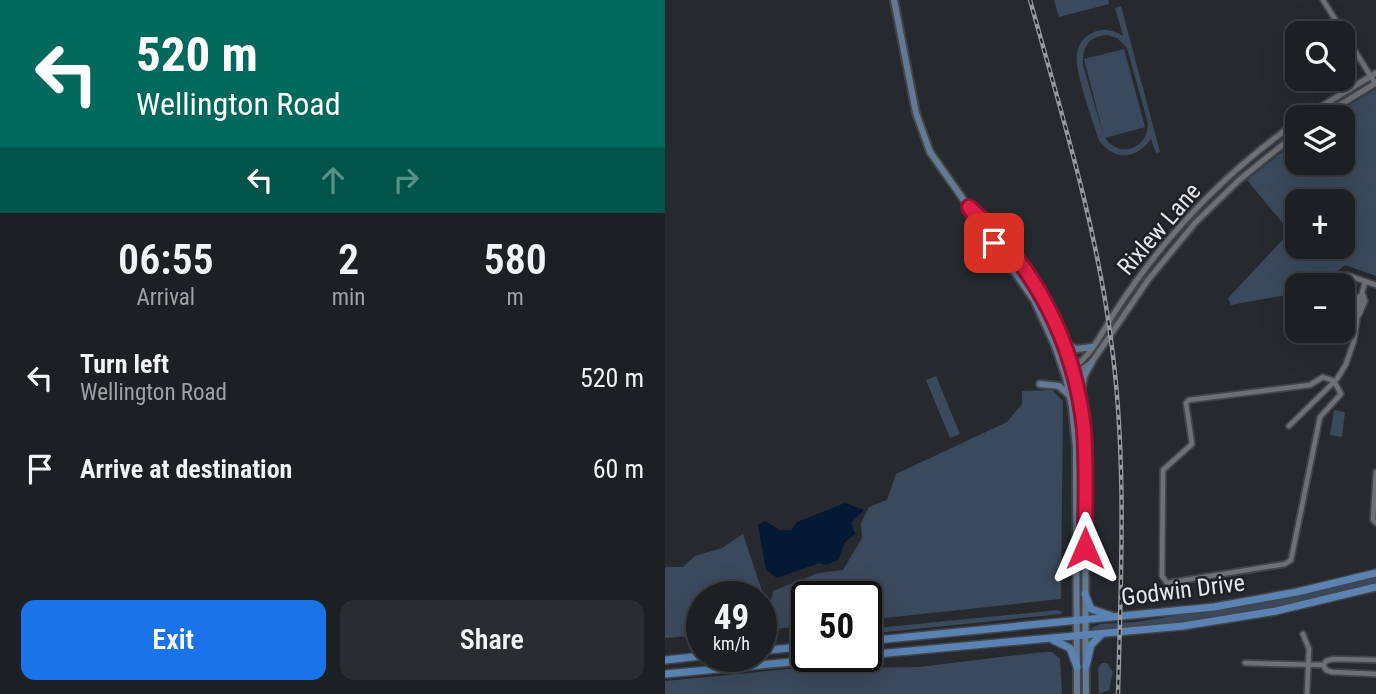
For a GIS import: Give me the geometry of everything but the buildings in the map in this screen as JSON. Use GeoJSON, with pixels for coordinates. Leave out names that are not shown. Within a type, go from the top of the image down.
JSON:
{"type":"FeatureCollection","features":[{"type":"Feature","properties":{"kind":"main road"},"geometry":{"type":"LineString","coordinates":[[894,0],[916,113],[924,138],[937,164],[1034,300],[1065,375],[1076,448],[1077,622],[1086,694]]}},
{"type":"Feature","properties":{"kind":"main road"},"geometry":{"type":"LineString","coordinates":[[969,207],[1024,267],[1048,307],[1065,344],[1081,406],[1085,445],[1087,635],[1077,694]]}},
{"type":"Feature","properties":{"kind":"main road"},"geometry":{"type":"LineString","coordinates":[[1065,344],[1077,349],[1091,348]]}},
{"type":"Feature","properties":{"kind":"main road"},"geometry":{"type":"LineString","coordinates":[[1081,406],[1082,385],[1092,362]]}},
{"type":"Feature","properties":{"kind":"main road"},"geometry":{"type":"LineString","coordinates":[[1039,384],[1059,386],[1070,397]]}},
{"type":"Feature","properties":{"kind":"main road","name":"Godwin Drive"},"geometry":{"type":"LineString","coordinates":[[882,640],[1214,607],[1268,598],[1376,573]]}},
{"type":"Feature","properties":{"kind":"main road","name":"Godwin Drive"},"geometry":{"type":"LineString","coordinates":[[882,654],[1228,619],[1376,587]]}},
{"type":"Feature","properties":{"kind":"main road"},"geometry":{"type":"LineString","coordinates":[[1085,594],[1094,611],[1120,618]]}},
{"type":"Feature","properties":{"kind":"main road"},"geometry":{"type":"LineString","coordinates":[[1081,666],[1091,645],[1103,633]]}},
{"type":"Feature","properties":{"kind":"main road"},"geometry":{"type":"LineString","coordinates":[[1045,639],[1067,645],[1081,666]]}},
{"type":"Feature","properties":{"kind":"main road"},"geometry":{"type":"LineString","coordinates":[[665,660],[686,658]]}},
{"type":"Feature","properties":{"kind":"main road"},"geometry":{"type":"LineString","coordinates":[[665,674],[791,662]]}},
{"type":"Feature","properties":{"kind":"street"},"geometry":{"type":"LineString","coordinates":[[1323,0],[1373,74],[1376,83],[1339,105]]}},
{"type":"Feature","properties":{"kind":"street"},"geometry":{"type":"LineString","coordinates":[[1323,105],[1373,74]]}},
{"type":"Feature","properties":{"kind":"street","name":"Rixlew Lane"},"geometry":{"type":"LineString","coordinates":[[1073,372],[1142,272],[1188,216],[1241,166],[1285,131]]}},
{"type":"Feature","properties":{"kind":"street","name":"Rixlew Lane"},"geometry":{"type":"LineString","coordinates":[[1065,375],[1092,362],[1148,280],[1195,223],[1238,181],[1285,143]]}},
{"type":"Feature","properties":{"kind":"street"},"geometry":{"type":"LineString","coordinates":[[1355,278],[1376,285]]}},
{"type":"Feature","properties":{"kind":"street"},"geometry":{"type":"LineString","coordinates":[[1289,426],[1334,382],[1350,357],[1365,301],[1365,282]]}},
{"type":"Feature","properties":{"kind":"street"},"geometry":{"type":"LineString","coordinates":[[1323,377],[1334,382],[1341,394],[1319,420],[1291,560],[1285,564],[1167,583],[1162,576],[1163,470],[1192,444],[1186,403],[1189,400],[1310,385],[1323,377]]}},
{"type":"Feature","properties":{"kind":"street"},"geometry":{"type":"LineString","coordinates":[[1376,472],[1373,520],[1376,523]]}},
{"type":"Feature","properties":{"kind":"street"},"geometry":{"type":"LineString","coordinates":[[1303,634],[1308,649],[1307,694]]}},
{"type":"Feature","properties":{"kind":"street"},"geometry":{"type":"LineString","coordinates":[[1323,665],[1326,660],[1332,659],[1376,660]]}},
{"type":"Feature","properties":{"kind":"street"},"geometry":{"type":"LineString","coordinates":[[1245,663],[1323,665]]}},
{"type":"Feature","properties":{"kind":"street"},"geometry":{"type":"LineString","coordinates":[[1323,665],[1332,673],[1376,674]]}},
{"type":"Feature","properties":{"kind":"shaded area"},"geometry":{"type":"Polygon","coordinates":[[[1054,0],[1108,0],[1109,4],[1059,17],[1054,0]]]}},
{"type":"Feature","properties":{"kind":"shaded area"},"geometry":{"type":"Polygon","coordinates":[[[1121,6],[1160,152],[1156,153],[1151,139],[1132,154],[1118,155],[1111,152],[1099,140],[1085,96],[1078,72],[1079,47],[1086,37],[1100,30],[1123,36],[1115,8],[1121,6]],[[1107,35],[1091,40],[1085,48],[1083,65],[1104,137],[1084,59],[1124,49],[1145,127],[1105,138],[1118,148],[1125,149],[1138,145],[1147,132],[1148,123],[1127,48],[1117,38],[1107,35]]]}},
{"type":"Feature","properties":{"kind":"shaded area"},"geometry":{"type":"Polygon","coordinates":[[[1376,89],[1376,276],[1345,265],[1335,273],[1285,273],[1285,295],[1231,305],[1228,298],[1285,237],[1285,259],[1355,259],[1355,189],[1285,189],[1285,226],[1247,180],[1285,150],[1285,175],[1355,175],[1355,105],[1349,105],[1376,89]]]}},
{"type":"Feature","properties":{"kind":"shaded area"},"geometry":{"type":"Polygon","coordinates":[[[936,376],[960,434],[950,438],[926,380],[936,376]]]}},
{"type":"Feature","properties":{"kind":"shaded area"},"geometry":{"type":"Polygon","coordinates":[[[1052,390],[1063,401],[1061,599],[882,618],[882,581],[798,581],[818,573],[843,570],[862,538],[861,523],[869,507],[887,500],[896,474],[1007,422],[1022,404],[1022,391],[1052,390]]]}},
{"type":"Feature","properties":{"kind":"shaded area"},"geometry":{"type":"Polygon","coordinates":[[[1334,410],[1345,412],[1342,437],[1330,435],[1334,410]]]}},
{"type":"Feature","properties":{"kind":"shaded area"},"geometry":{"type":"Polygon","coordinates":[[[845,503],[864,510],[851,523],[855,534],[845,542],[838,560],[826,565],[819,563],[777,578],[766,570],[758,525],[765,521],[780,530],[791,530],[797,522],[845,503]]]}},
{"type":"Feature","properties":{"kind":"shaded area"},"geometry":{"type":"Polygon","coordinates":[[[743,534],[759,581],[686,581],[686,636],[665,638],[665,567],[683,567],[695,556],[722,548],[743,534]]]}},
{"type":"Feature","properties":{"kind":"shaded area"},"geometry":{"type":"Polygon","coordinates":[[[1376,576],[1376,585],[1279,607],[1175,624],[1097,631],[1091,628],[1101,624],[1136,622],[1267,601],[1376,576]]]}},
{"type":"Feature","properties":{"kind":"shaded area"},"geometry":{"type":"Polygon","coordinates":[[[791,584],[791,627],[777,629],[777,589],[791,584]]]}},
{"type":"Feature","properties":{"kind":"shaded area"},"geometry":{"type":"Polygon","coordinates":[[[1058,610],[1062,612],[882,632],[882,627],[1058,610]]]}},
{"type":"Feature","properties":{"kind":"shaded area"},"geometry":{"type":"Polygon","coordinates":[[[1052,652],[1060,659],[1062,694],[665,694],[665,681],[791,669],[791,672],[882,672],[882,667],[919,667],[1052,652]]]}},
{"type":"Feature","properties":{"kind":"shaded area"},"geometry":{"type":"Polygon","coordinates":[[[1102,663],[1107,663],[1113,672],[1109,690],[1099,694],[1098,668],[1102,663]]]}},
{"type":"Feature","properties":{"kind":"railway"},"geometry":{"type":"LineString","coordinates":[[1030,0],[1087,211],[1111,340],[1121,472],[1118,694]]}},
{"type":"Feature","properties":{"kind":"route"},"geometry":{"type":"LineString","coordinates":[[994,243],[969,207],[1024,267],[1048,307],[1065,344],[1078,389],[1084,432],[1085,548]]}}]}
